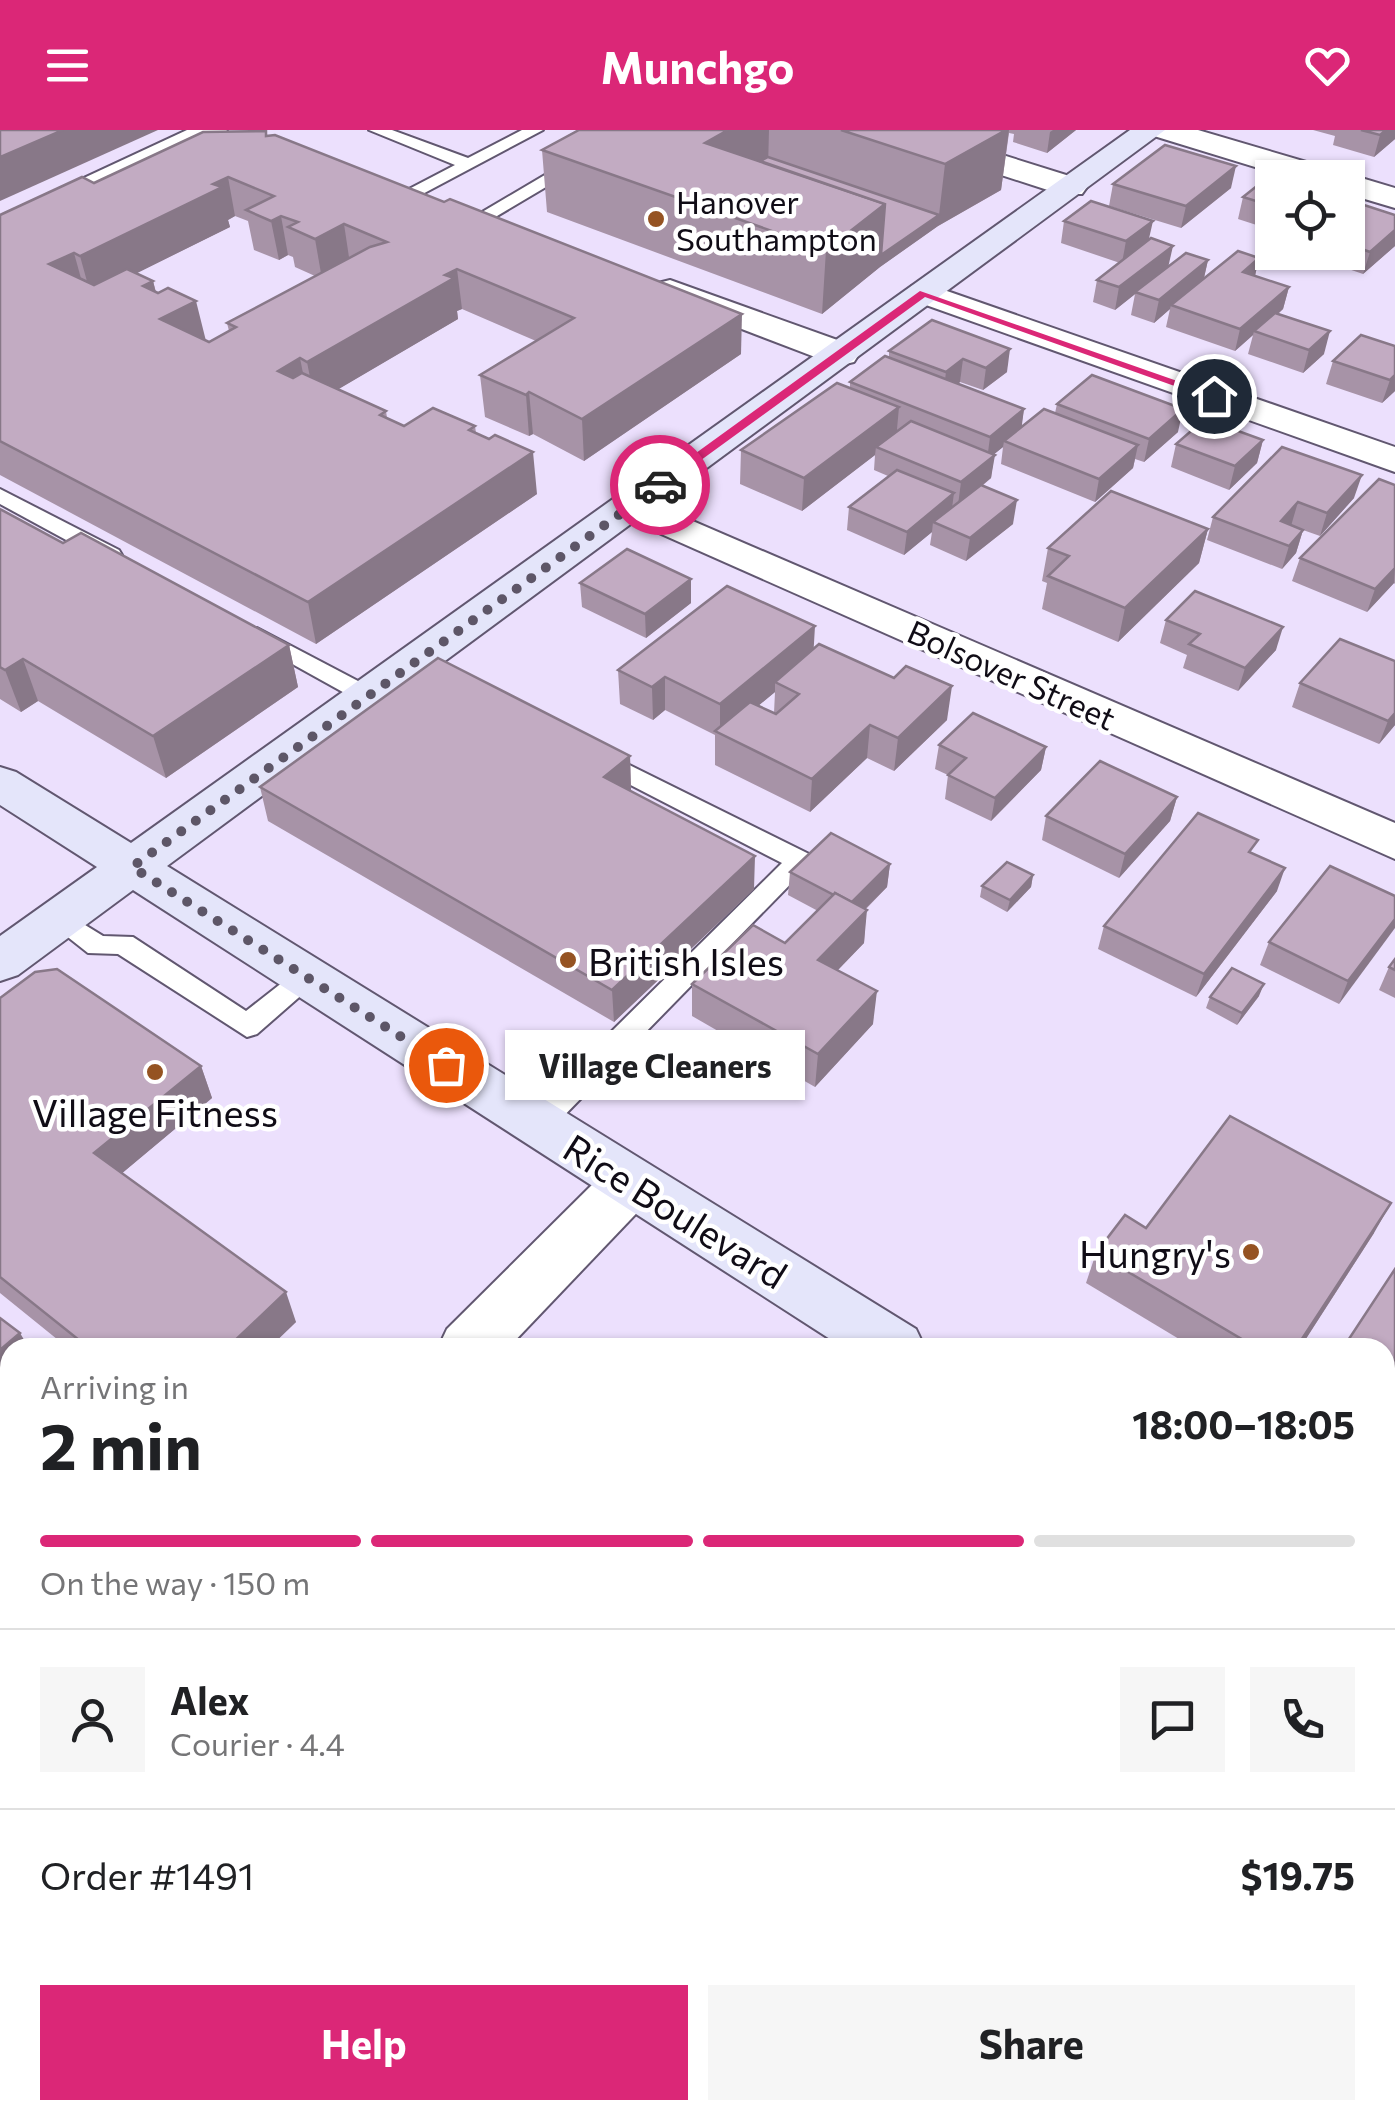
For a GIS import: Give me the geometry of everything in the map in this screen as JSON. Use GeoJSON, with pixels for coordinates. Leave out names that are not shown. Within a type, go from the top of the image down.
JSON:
{"type":"FeatureCollection","features":[{"type":"Feature","properties":{"kind":"street"},"geometry":{"type":"LineString","coordinates":[[0,229],[212,130]]}},
{"type":"Feature","properties":{"kind":"street"},"geometry":{"type":"LineString","coordinates":[[892,130],[1071,187]]}},
{"type":"Feature","properties":{"kind":"street"},"geometry":{"type":"LineString","coordinates":[[0,962],[368,696],[423,667],[630,506],[1150,130]]}},
{"type":"Feature","properties":{"kind":"street"},"geometry":{"type":"LineString","coordinates":[[1164,130],[1265,160]]}},
{"type":"Feature","properties":{"kind":"street"},"geometry":{"type":"LineString","coordinates":[[378,179],[516,232]]}},
{"type":"Feature","properties":{"kind":"street"},"geometry":{"type":"LineString","coordinates":[[1365,189],[1395,198]]}},
{"type":"Feature","properties":{"kind":"street"},"geometry":{"type":"LineString","coordinates":[[642,279],[840,354]]}},
{"type":"Feature","properties":{"kind":"street"},"geometry":{"type":"LineString","coordinates":[[924,294],[1395,460]]}},
{"type":"Feature","properties":{"kind":"street","name":"Bolsover Street"},"geometry":{"type":"LineString","coordinates":[[630,506],[1395,842]]}},
{"type":"Feature","properties":{"kind":"street","name":"Rice Boulevard"},"geometry":{"type":"LineString","coordinates":[[0,783],[879,1338]]}},
{"type":"Feature","properties":{"kind":"street"},"geometry":{"type":"LineString","coordinates":[[478,1338],[631,1182]]}},
{"type":"Feature","properties":{"kind":"lane"},"geometry":{"type":"LineString","coordinates":[[377,130],[470,164]]}},
{"type":"Feature","properties":{"kind":"lane"},"geometry":{"type":"LineString","coordinates":[[502,130],[528,133]]}},
{"type":"Feature","properties":{"kind":"lane"},"geometry":{"type":"LineString","coordinates":[[415,193],[528,133]]}},
{"type":"Feature","properties":{"kind":"lane"},"geometry":{"type":"LineString","coordinates":[[480,218],[591,153]]}},
{"type":"Feature","properties":{"kind":"lane"},"geometry":{"type":"LineString","coordinates":[[0,494],[140,571]]}},
{"type":"Feature","properties":{"kind":"lane"},"geometry":{"type":"LineString","coordinates":[[228,619],[368,696]]}},
{"type":"Feature","properties":{"kind":"lane"},"geometry":{"type":"LineString","coordinates":[[538,1123],[800,862],[572,744]]}},
{"type":"Feature","properties":{"kind":"lane"},"geometry":{"type":"LineString","coordinates":[[59,919],[98,946],[123,944],[247,1026],[308,978]]}},
{"type":"Feature","properties":{"kind":"building"},"geometry":{"type":"Polygon","coordinates":[[[0,130],[63,130],[0,157],[0,130]]]}},
{"type":"Feature","properties":{"kind":"building"},"geometry":{"type":"Polygon","coordinates":[[[579,130],[728,130],[705,143],[885,204],[826,250],[542,150],[579,130]]]}},
{"type":"Feature","properties":{"kind":"building"},"geometry":{"type":"Polygon","coordinates":[[[841,130],[1006,130],[945,164],[841,130]]]}},
{"type":"Feature","properties":{"kind":"building"},"geometry":{"type":"Polygon","coordinates":[[[266,131],[266,136],[275,135],[444,202],[450,199],[742,314],[582,419],[529,392],[526,395],[480,375],[574,318],[457,269],[445,275],[454,278],[307,362],[300,358],[278,371],[293,378],[302,373],[386,411],[380,415],[404,426],[433,408],[475,426],[469,430],[489,439],[495,435],[533,452],[308,602],[0,441],[0,215],[82,177],[94,183],[203,132],[266,131]],[[228,177],[213,184],[222,187],[80,256],[74,253],[49,264],[94,285],[127,269],[153,281],[143,286],[158,293],[168,288],[196,301],[160,319],[209,342],[236,327],[227,323],[370,247],[387,242],[344,224],[315,239],[288,227],[298,222],[281,216],[271,221],[246,210],[274,196],[228,177]]]}},
{"type":"Feature","properties":{"kind":"building"},"geometry":{"type":"Polygon","coordinates":[[[1165,145],[1236,166],[1186,206],[1113,184],[1165,145]]]}},
{"type":"Feature","properties":{"kind":"building"},"geometry":{"type":"Polygon","coordinates":[[[768,157],[939,215],[881,255],[885,204],[760,161],[768,157]]]}},
{"type":"Feature","properties":{"kind":"building"},"geometry":{"type":"Polygon","coordinates":[[[1255,188],[1255,201],[1243,197],[1255,188]]]}},
{"type":"Feature","properties":{"kind":"building"},"geometry":{"type":"Polygon","coordinates":[[[1091,201],[1153,221],[1126,241],[1064,221],[1091,201]]]}},
{"type":"Feature","properties":{"kind":"building"},"geometry":{"type":"Polygon","coordinates":[[[1365,205],[1395,215],[1395,230],[1370,252],[1365,250],[1365,205]]]}},
{"type":"Feature","properties":{"kind":"building"},"geometry":{"type":"Polygon","coordinates":[[[1151,238],[1173,246],[1119,287],[1097,280],[1151,238]]]}},
{"type":"Feature","properties":{"kind":"building"},"geometry":{"type":"Polygon","coordinates":[[[1238,251],[1255,257],[1243,272],[1289,287],[1240,329],[1171,305],[1238,251]]]}},
{"type":"Feature","properties":{"kind":"building"},"geometry":{"type":"Polygon","coordinates":[[[1186,253],[1208,260],[1159,300],[1135,292],[1186,253]]]}},
{"type":"Feature","properties":{"kind":"building"},"geometry":{"type":"Polygon","coordinates":[[[1275,313],[1330,331],[1309,350],[1254,331],[1275,313]]]}},
{"type":"Feature","properties":{"kind":"building"},"geometry":{"type":"Polygon","coordinates":[[[932,320],[1010,349],[986,368],[963,359],[946,372],[889,351],[932,320]]]}},
{"type":"Feature","properties":{"kind":"building"},"geometry":{"type":"Polygon","coordinates":[[[1361,335],[1395,346],[1395,375],[1390,380],[1333,361],[1361,335]]]}},
{"type":"Feature","properties":{"kind":"building"},"geometry":{"type":"Polygon","coordinates":[[[885,356],[1024,409],[990,437],[850,382],[885,356]]]}},
{"type":"Feature","properties":{"kind":"building"},"geometry":{"type":"Polygon","coordinates":[[[1092,375],[1183,409],[1149,439],[1057,404],[1092,375]]]}},
{"type":"Feature","properties":{"kind":"building"},"geometry":{"type":"Polygon","coordinates":[[[837,383],[899,407],[804,478],[741,450],[837,383]]]}},
{"type":"Feature","properties":{"kind":"building"},"geometry":{"type":"Polygon","coordinates":[[[1044,409],[1138,445],[1099,479],[1004,441],[1044,409]]]}},
{"type":"Feature","properties":{"kind":"building"},"geometry":{"type":"Polygon","coordinates":[[[1205,419],[1263,440],[1235,466],[1176,444],[1205,419]]]}},
{"type":"Feature","properties":{"kind":"building"},"geometry":{"type":"Polygon","coordinates":[[[911,421],[995,455],[961,482],[876,447],[911,421]]]}},
{"type":"Feature","properties":{"kind":"building"},"geometry":{"type":"Polygon","coordinates":[[[1282,447],[1362,475],[1327,513],[1298,502],[1281,521],[1303,530],[1289,546],[1213,517],[1282,447]]]}},
{"type":"Feature","properties":{"kind":"building"},"geometry":{"type":"Polygon","coordinates":[[[897,470],[954,493],[907,532],[849,507],[897,470]]]}},
{"type":"Feature","properties":{"kind":"building"},"geometry":{"type":"Polygon","coordinates":[[[1379,479],[1395,485],[1395,568],[1375,589],[1300,558],[1379,479]]]}},
{"type":"Feature","properties":{"kind":"building"},"geometry":{"type":"Polygon","coordinates":[[[981,485],[1017,500],[970,538],[933,522],[981,485]]]}},
{"type":"Feature","properties":{"kind":"building"},"geometry":{"type":"Polygon","coordinates":[[[1111,491],[1208,529],[1125,608],[1048,576],[1069,556],[1048,548],[1111,491]]]}},
{"type":"Feature","properties":{"kind":"building"},"geometry":{"type":"Polygon","coordinates":[[[0,509],[63,543],[81,533],[289,645],[153,736],[23,659],[5,670],[0,667],[0,509]]]}},
{"type":"Feature","properties":{"kind":"building"},"geometry":{"type":"Polygon","coordinates":[[[627,549],[691,579],[645,614],[580,583],[627,549]]]}},
{"type":"Feature","properties":{"kind":"building"},"geometry":{"type":"Polygon","coordinates":[[[727,586],[815,626],[720,704],[665,677],[652,687],[618,670],[727,586]]]}},
{"type":"Feature","properties":{"kind":"building"},"geometry":{"type":"Polygon","coordinates":[[[1195,591],[1283,627],[1245,668],[1189,644],[1200,634],[1166,620],[1195,591]]]}},
{"type":"Feature","properties":{"kind":"building"},"geometry":{"type":"Polygon","coordinates":[[[1340,639],[1395,661],[1395,713],[1388,721],[1300,683],[1340,639]]]}},
{"type":"Feature","properties":{"kind":"building"},"geometry":{"type":"Polygon","coordinates":[[[819,644],[894,678],[906,666],[952,686],[898,738],[870,725],[812,779],[715,731],[750,702],[776,714],[799,694],[775,682],[819,644]]]}},
{"type":"Feature","properties":{"kind":"building"},"geometry":{"type":"Polygon","coordinates":[[[438,658],[630,756],[604,777],[755,856],[612,990],[260,787],[438,658]]]}},
{"type":"Feature","properties":{"kind":"building"},"geometry":{"type":"Polygon","coordinates":[[[973,713],[1046,747],[995,798],[948,775],[966,758],[939,745],[973,713]]]}},
{"type":"Feature","properties":{"kind":"building"},"geometry":{"type":"Polygon","coordinates":[[[1100,761],[1177,797],[1125,854],[1046,816],[1100,761]]]}},
{"type":"Feature","properties":{"kind":"building"},"geometry":{"type":"Polygon","coordinates":[[[1198,813],[1258,840],[1249,852],[1285,868],[1204,974],[1104,926],[1198,813]]]}},
{"type":"Feature","properties":{"kind":"building"},"geometry":{"type":"Polygon","coordinates":[[[831,833],[890,864],[852,902],[790,872],[831,833]]]}},
{"type":"Feature","properties":{"kind":"building"},"geometry":{"type":"Polygon","coordinates":[[[1007,862],[1033,875],[1010,900],[982,886],[1007,862]]]}},
{"type":"Feature","properties":{"kind":"building"},"geometry":{"type":"Polygon","coordinates":[[[1330,866],[1395,896],[1395,919],[1348,981],[1269,942],[1330,866]]]}},
{"type":"Feature","properties":{"kind":"building"},"geometry":{"type":"Polygon","coordinates":[[[835,893],[867,910],[818,960],[877,991],[818,1054],[692,984],[753,925],[785,943],[835,893]]]}},
{"type":"Feature","properties":{"kind":"building"},"geometry":{"type":"Polygon","coordinates":[[[1232,968],[1264,984],[1242,1013],[1210,997],[1232,968]]]}},
{"type":"Feature","properties":{"kind":"building"},"geometry":{"type":"Polygon","coordinates":[[[57,969],[201,1066],[94,1153],[286,1292],[238,1338],[76,1338],[0,1277],[0,998],[35,972],[57,969]]]}},
{"type":"Feature","properties":{"kind":"building","name":"Hungry's"},"geometry":{"type":"Polygon","coordinates":[[[1230,1116],[1391,1203],[1303,1338],[1240,1338],[1096,1253],[1125,1215],[1146,1228],[1230,1116]]]}},
{"type":"Feature","properties":{"kind":"building"},"geometry":{"type":"Polygon","coordinates":[[[1395,1269],[1395,1338],[1350,1338],[1395,1269]]]}},
{"type":"Feature","properties":{"kind":"building"},"geometry":{"type":"Polygon","coordinates":[[[0,1318],[20,1333],[14,1338],[0,1338],[0,1318]]]}},
{"type":"Feature","properties":{"kind":"way so far"},"geometry":{"type":"LineString","coordinates":[[446,1065],[132,867],[660,485]]}},
{"type":"Feature","properties":{"kind":"place","name":"Hanover Southampton"},"geometry":{"type":"Point","coordinates":[656,219]}},
{"type":"Feature","properties":{"kind":"place","name":"British Isles"},"geometry":{"type":"Point","coordinates":[568,960]}},
{"type":"Feature","properties":{"kind":"place","name":"Village Cleaners"},"geometry":{"type":"Point","coordinates":[446,1065]}},
{"type":"Feature","properties":{"kind":"place","name":"Village Fitness"},"geometry":{"type":"Point","coordinates":[155,1072]}},
{"type":"Feature","properties":{"kind":"place","name":"Hungry's"},"geometry":{"type":"Point","coordinates":[1251,1252]}},
{"type":"Feature","properties":{"kind":"route"},"geometry":{"type":"LineString","coordinates":[[660,485],[924,294],[1214,396]]}}]}
